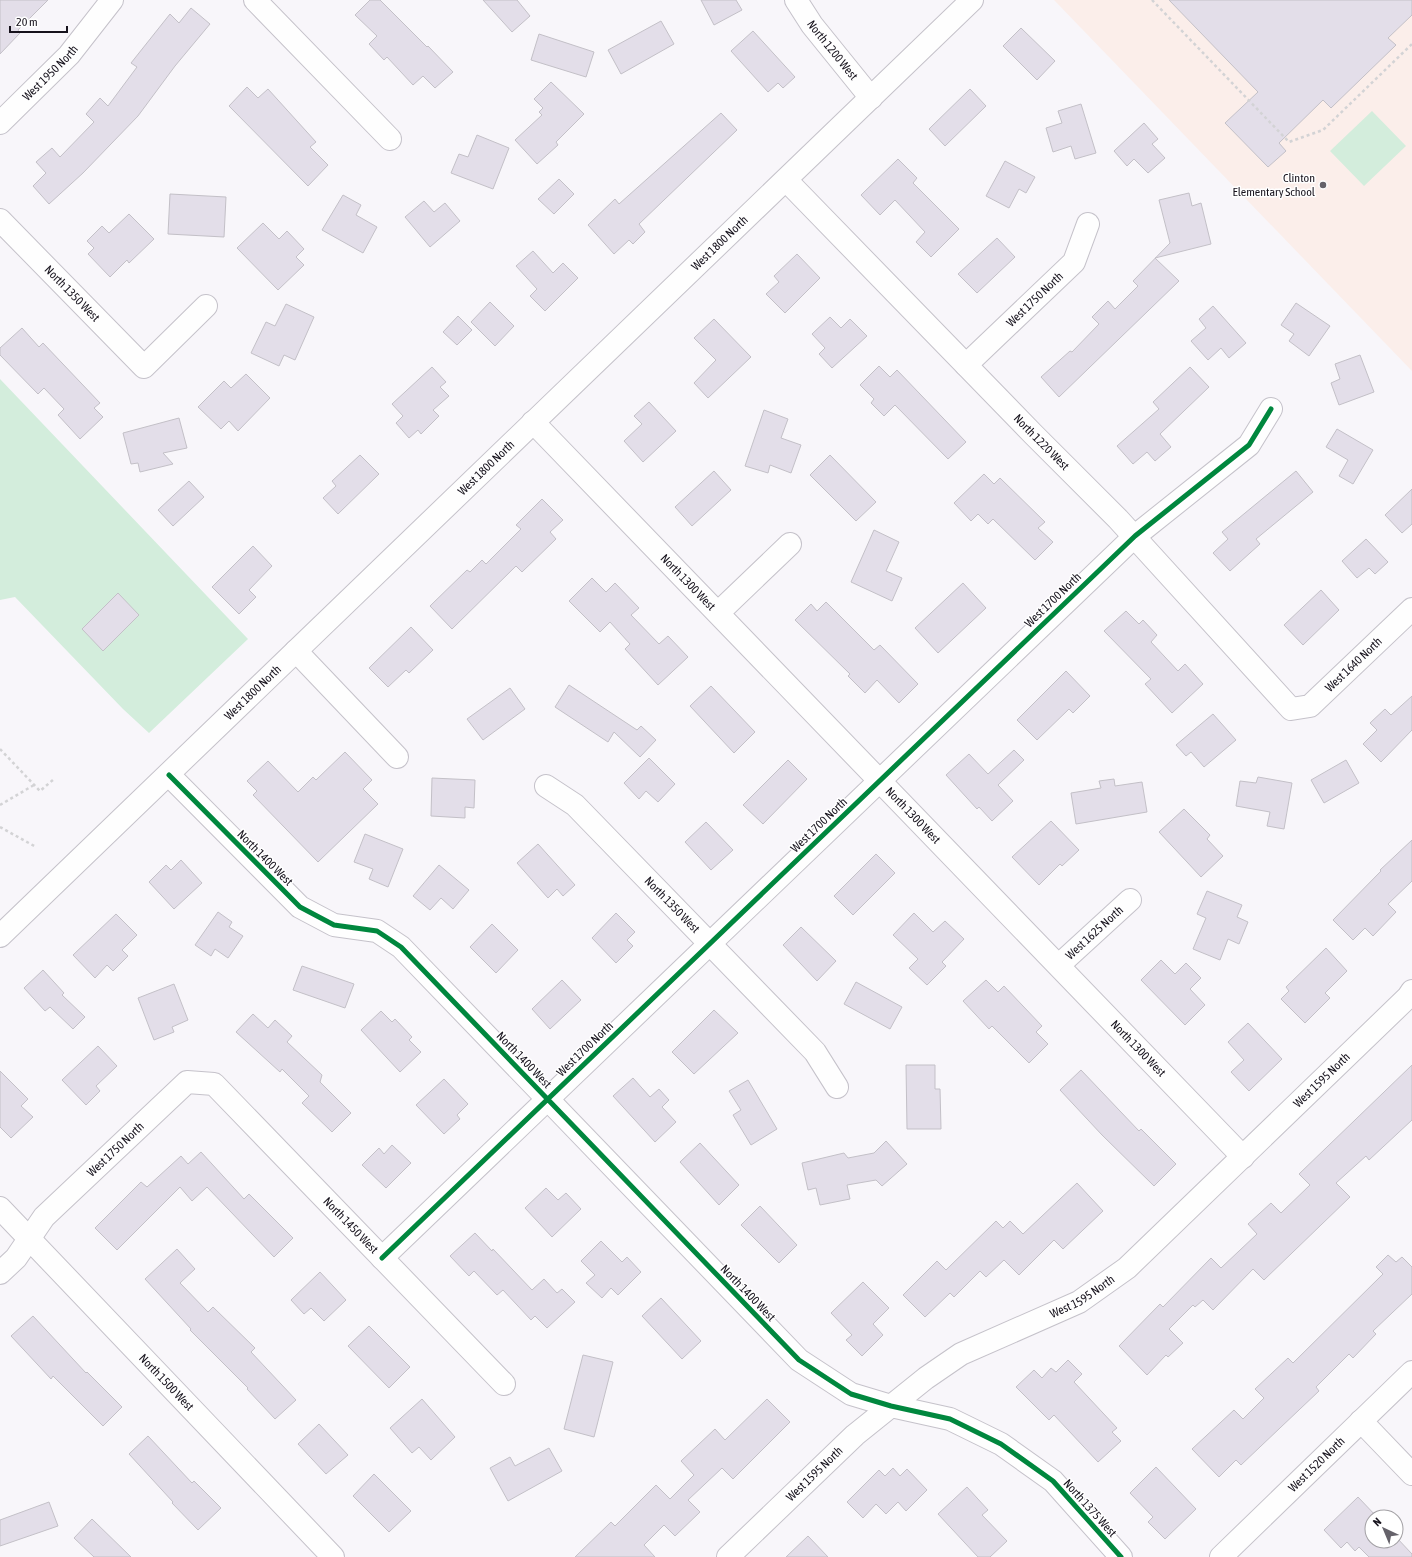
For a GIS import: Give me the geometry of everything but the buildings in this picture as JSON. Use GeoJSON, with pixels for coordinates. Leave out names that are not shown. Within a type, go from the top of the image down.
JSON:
{"type":"FeatureCollection","features":[{"type":"Feature","properties":{"kind":"street","name":"West 1950 North"},"geometry":{"type":"LineString","coordinates":[[0,124],[69,55],[112,0]]}},
{"type":"Feature","properties":{"kind":"street"},"geometry":{"type":"LineString","coordinates":[[255,0],[390,139]]}},
{"type":"Feature","properties":{"kind":"street","name":"North 1200 West"},"geometry":{"type":"LineString","coordinates":[[796,0],[812,25],[871,98]]}},
{"type":"Feature","properties":{"kind":"street","name":"West 1800 North"},"geometry":{"type":"LineString","coordinates":[[0,936],[972,0]]}},
{"type":"Feature","properties":{"kind":"street","name":"North 1220 West"},"geometry":{"type":"LineString","coordinates":[[786,180],[1134,536],[1291,709]]}},
{"type":"Feature","properties":{"kind":"street","name":"North 1350 West"},"geometry":{"type":"LineString","coordinates":[[0,220],[144,367],[206,306]]}},
{"type":"Feature","properties":{"kind":"street","name":"West 1750 North"},"geometry":{"type":"LineString","coordinates":[[966,365],[1074,262],[1088,224]]}},
{"type":"Feature","properties":{"kind":"street","name":"West 1700 North"},"geometry":{"type":"LineString","coordinates":[[382,1258],[1134,536],[1248,445],[1270,409]]}},
{"type":"Feature","properties":{"kind":"street","name":"North 1300 West"},"geometry":{"type":"LineString","coordinates":[[534,422],[879,781],[1059,965],[1242,1157]]}},
{"type":"Feature","properties":{"kind":"street"},"geometry":{"type":"LineString","coordinates":[[718,613],[790,544]]}},
{"type":"Feature","properties":{"kind":"street","name":"West 1640 North"},"geometry":{"type":"LineString","coordinates":[[1291,709],[1310,706],[1412,609]]}},
{"type":"Feature","properties":{"kind":"street"},"geometry":{"type":"LineString","coordinates":[[296,651],[398,757]]}},
{"type":"Feature","properties":{"kind":"street","name":"North 1400 West"},"geometry":{"type":"LineString","coordinates":[[168,775],[300,907],[334,925],[377,931],[401,947],[799,1360],[851,1394],[891,1406]]}},
{"type":"Feature","properties":{"kind":"street","name":"North 1350 West"},"geometry":{"type":"LineString","coordinates":[[546,786],[575,804],[710,943],[815,1052],[837,1087]]}},
{"type":"Feature","properties":{"kind":"street","name":"West 1625 North"},"geometry":{"type":"LineString","coordinates":[[1059,965],[1130,900]]}},
{"type":"Feature","properties":{"kind":"street","name":"West 1595 North"},"geometry":{"type":"LineString","coordinates":[[728,1557],[855,1435],[926,1378],[961,1354],[1079,1302],[1127,1268],[1410,994]]}},
{"type":"Feature","properties":{"kind":"street","name":"West 1750 North"},"geometry":{"type":"LineString","coordinates":[[0,1273],[16,1258],[44,1217],[187,1082],[214,1084]]}},
{"type":"Feature","properties":{"kind":"street","name":"North 1450 West"},"geometry":{"type":"LineString","coordinates":[[214,1084],[504,1384]]}},
{"type":"Feature","properties":{"kind":"street","name":"North 1500 West"},"geometry":{"type":"LineString","coordinates":[[0,1208],[333,1557]]}},
{"type":"Feature","properties":{"kind":"street","name":"West 1520 North"},"geometry":{"type":"LineString","coordinates":[[1221,1557],[1412,1372]]}},
{"type":"Feature","properties":{"kind":"street","name":"North 1375 West"},"geometry":{"type":"LineString","coordinates":[[891,1406],[950,1419],[1001,1444],[1053,1481],[1121,1557]]}},
{"type":"Feature","properties":{"kind":"street"},"geometry":{"type":"LineString","coordinates":[[1361,1421],[1412,1474]]}},
{"type":"Feature","properties":{"kind":"path"},"geometry":{"type":"LineString","coordinates":[[1152,0],[1289,142],[1323,130],[1412,44]]}},
{"type":"Feature","properties":{"kind":"path"},"geometry":{"type":"LineString","coordinates":[[0,749],[40,791],[54,779]]}},
{"type":"Feature","properties":{"kind":"path"},"geometry":{"type":"LineString","coordinates":[[0,805],[34,785]]}},
{"type":"Feature","properties":{"kind":"path"},"geometry":{"type":"LineString","coordinates":[[0,827],[36,847]]}},
{"type":"Feature","properties":{"kind":"shaded area","name":"Clinton Elementary School"},"geometry":{"type":"Polygon","coordinates":[[[1054,0],[1412,0],[1412,371],[1054,0]]]}},
{"type":"Feature","properties":{"kind":"green space"},"geometry":{"type":"Polygon","coordinates":[[[1372,111],[1406,146],[1364,186],[1330,151],[1372,111]]]}},
{"type":"Feature","properties":{"kind":"green space"},"geometry":{"type":"Polygon","coordinates":[[[0,379],[248,639],[149,733],[123,709],[15,597],[0,600],[0,379]]]}},
{"type":"Feature","properties":{"kind":"cycle path"},"geometry":{"type":"LineString","coordinates":[[382,1258],[1135,536],[1249,445],[1271,409]]}},
{"type":"Feature","properties":{"kind":"cycle path"},"geometry":{"type":"LineString","coordinates":[[169,775],[300,907],[334,925],[377,931],[401,947],[799,1360],[851,1394],[891,1406],[950,1419],[1001,1444],[1053,1481],[1121,1557]]}},
{"type":"Feature","properties":{"kind":"place","name":"Clinton Elementary School"},"geometry":{"type":"Point","coordinates":[1323,185]}}]}
